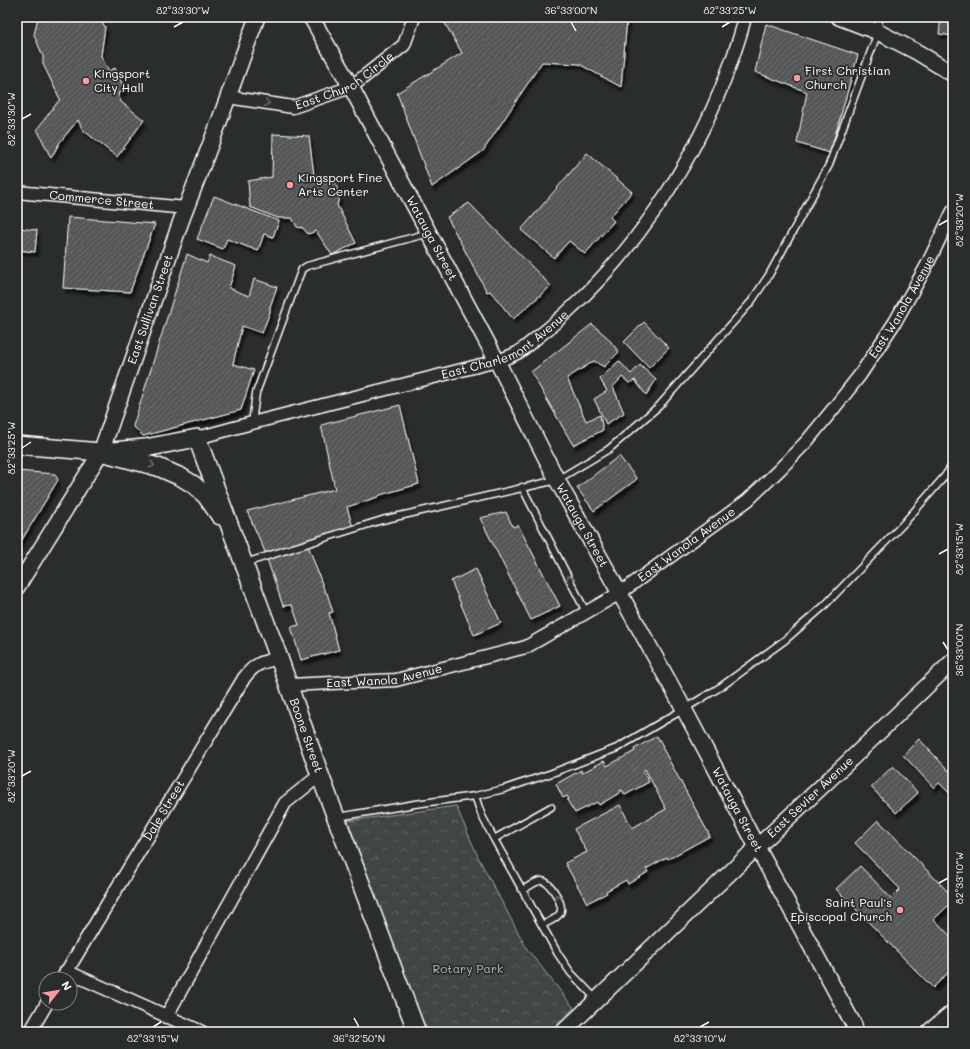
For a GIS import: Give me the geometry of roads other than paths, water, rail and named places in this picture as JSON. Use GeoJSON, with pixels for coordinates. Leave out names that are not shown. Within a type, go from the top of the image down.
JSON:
{"type":"FeatureCollection","features":[{"type":"Feature","properties":{"kind":"main road","name":"East Charlemont Avenue"},"geometry":{"type":"LineString","coordinates":[[101,452],[146,448],[197,438]]}},
{"type":"Feature","properties":{"kind":"main road","name":"Boone Street"},"geometry":{"type":"LineString","coordinates":[[197,438],[289,685],[320,775],[417,1032]]}},
{"type":"Feature","properties":{"kind":"main road"},"geometry":{"type":"LineString","coordinates":[[17,445],[101,452],[158,466],[194,485],[206,496],[217,511],[238,547]]}},
{"type":"Feature","properties":{"kind":"street","name":"East Sullivan Street"},"geometry":{"type":"LineString","coordinates":[[17,587],[101,452],[186,208],[257,17]]}},
{"type":"Feature","properties":{"kind":"street","name":"Watauga Street"},"geometry":{"type":"LineString","coordinates":[[311,17],[351,87],[429,233],[497,361],[557,480],[684,709],[858,1030]]}},
{"type":"Feature","properties":{"kind":"street","name":"East Church Circle"},"geometry":{"type":"LineString","coordinates":[[228,97],[293,107],[351,87],[404,45],[414,17]]}},
{"type":"Feature","properties":{"kind":"street","name":"East Charlemont Avenue"},"geometry":{"type":"LineString","coordinates":[[197,438],[497,361],[517,353],[541,335],[580,300],[612,266],[644,227],[672,185],[700,136],[730,66],[745,17]]}},
{"type":"Feature","properties":{"kind":"street"},"geometry":{"type":"LineString","coordinates":[[839,17],[879,24],[917,52],[953,74]]}},
{"type":"Feature","properties":{"kind":"street","name":"Commerce Street"},"geometry":{"type":"LineString","coordinates":[[17,192],[186,208]]}},
{"type":"Feature","properties":{"kind":"street","name":"East Wanola Avenue"},"geometry":{"type":"LineString","coordinates":[[289,685],[396,680],[526,647],[620,593],[748,500],[807,441],[860,375],[895,322],[926,268],[953,211]]}},
{"type":"Feature","properties":{"kind":"street","name":"Dale Street"},"geometry":{"type":"LineString","coordinates":[[66,971],[244,678],[250,670],[258,664],[279,658]]}},
{"type":"Feature","properties":{"kind":"street","name":"East Sevier Avenue"},"geometry":{"type":"LineString","coordinates":[[563,1032],[953,661]]}},
{"type":"Feature","properties":{"kind":"street"},"geometry":{"type":"LineString","coordinates":[[166,1017],[285,803],[320,775]]}},
{"type":"Feature","properties":{"kind":"street"},"geometry":{"type":"LineString","coordinates":[[78,981],[202,1032]]}},
{"type":"Feature","properties":{"kind":"street"},"geometry":{"type":"LineString","coordinates":[[30,1032],[42,1011]]}},
{"type":"Feature","properties":{"kind":"street"},"geometry":{"type":"LineString","coordinates":[[929,1032],[953,1012]]}},
{"type":"Feature","properties":{"kind":"lane"},"geometry":{"type":"LineString","coordinates":[[244,564],[382,520],[557,480],[608,449],[659,406],[751,302],[769,275],[829,165],[879,24]]}},
{"type":"Feature","properties":{"kind":"lane"},"geometry":{"type":"LineString","coordinates":[[252,423],[256,393],[302,269],[307,266],[429,233]]}},
{"type":"Feature","properties":{"kind":"lane"},"geometry":{"type":"LineString","coordinates":[[336,817],[475,796],[504,789],[552,773],[617,748],[722,686],[785,640],[824,606],[904,523],[945,476],[953,464]]}},
{"type":"Feature","properties":{"kind":"lane"},"geometry":{"type":"LineString","coordinates":[[522,488],[586,612]]}},
{"type":"Feature","properties":{"kind":"lane"},"geometry":{"type":"LineString","coordinates":[[475,796],[482,816],[494,839],[564,964],[597,1000]]}},
{"type":"Feature","properties":{"kind":"lane"},"geometry":{"type":"LineString","coordinates":[[494,839],[551,807]]}},
{"type":"Feature","properties":{"kind":"lane"},"geometry":{"type":"LineString","coordinates":[[523,890],[538,881],[547,882],[561,903],[561,913],[542,925]]}},
{"type":"Feature","properties":{"kind":"place","name":"First Christian Church"},"geometry":{"type":"Point","coordinates":[797,78]}},
{"type":"Feature","properties":{"kind":"place","name":"Kingsport City Hall"},"geometry":{"type":"Point","coordinates":[86,81]}},
{"type":"Feature","properties":{"kind":"place","name":"Kingsport Fine Arts Center"},"geometry":{"type":"Point","coordinates":[290,185]}},
{"type":"Feature","properties":{"kind":"place","name":"Saint Paul's Episcopal Church"},"geometry":{"type":"Point","coordinates":[900,910]}},
{"type":"Feature","properties":{"kind":"park label","name":"Rotary Park"},"geometry":{"type":"Point","coordinates":[468,969]}}]}
